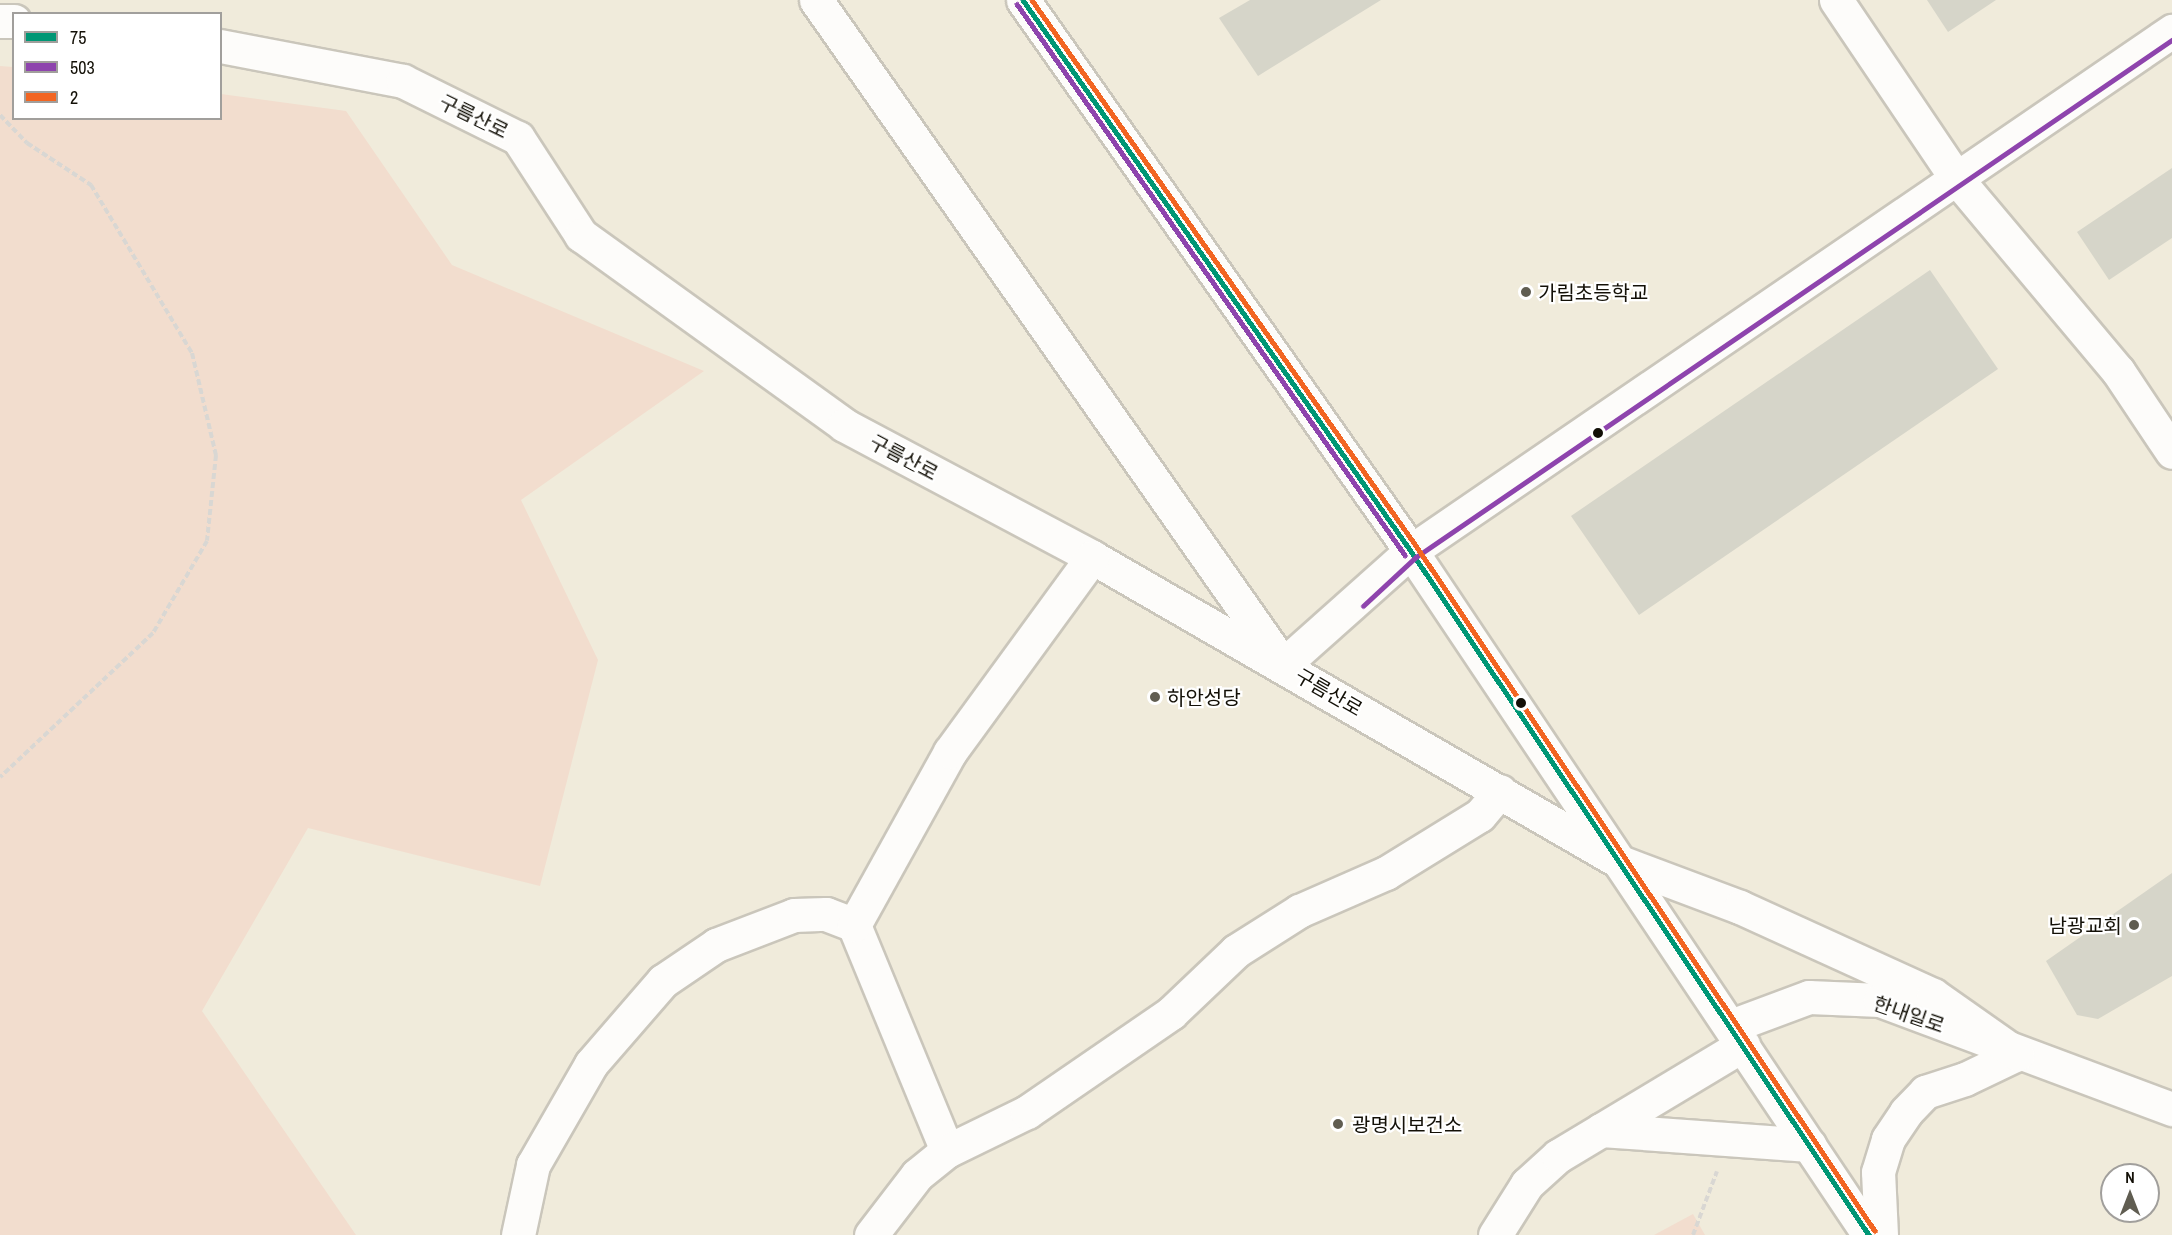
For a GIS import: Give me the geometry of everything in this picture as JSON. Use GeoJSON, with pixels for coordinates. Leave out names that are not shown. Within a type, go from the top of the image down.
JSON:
{"type":"FeatureCollection","features":[{"type":"Feature","properties":{"kind":"street"},"geometry":{"type":"LineString","coordinates":[[816,0],[1283,665],[1411,551],[2172,31]]}},
{"type":"Feature","properties":{"kind":"street"},"geometry":{"type":"LineString","coordinates":[[1023,0],[1411,551],[1869,1235]]}},
{"type":"Feature","properties":{"kind":"street"},"geometry":{"type":"LineString","coordinates":[[1836,0],[1956,178],[2118,371],[2172,452]]}},
{"type":"Feature","properties":{"kind":"street","name":"구름산로"},"geometry":{"type":"LineString","coordinates":[[222,46],[403,81],[518,138],[581,235],[690,316],[844,425],[1092,557],[1283,665],[1620,862],[1740,907],[1933,994],[2017,1054]]}},
{"type":"Feature","properties":{"kind":"street"},"geometry":{"type":"LineString","coordinates":[[854,926],[950,752],[1092,557]]}},
{"type":"Feature","properties":{"kind":"street"},"geometry":{"type":"LineString","coordinates":[[871,1235],[917,1175],[947,1151],[1027,1112],[1171,1013],[1236,951],[1299,911],[1386,873],[1480,814],[1500,791]]}},
{"type":"Feature","properties":{"kind":"street"},"geometry":{"type":"LineString","coordinates":[[518,1235],[533,1166],[591,1064],[663,981],[716,945],[794,915],[826,914],[854,926],[947,1151]]}},
{"type":"Feature","properties":{"kind":"street","name":"한내일로"},"geometry":{"type":"LineString","coordinates":[[1495,1235],[1527,1184],[1558,1156],[1737,1036],[1809,997],[1880,1000],[2017,1054],[2164,1106]]}},
{"type":"Feature","properties":{"kind":"street"},"geometry":{"type":"LineString","coordinates":[[1881,1235],[1878,1172],[1888,1139],[1906,1112],[1925,1092],[1965,1079],[2017,1054]]}},
{"type":"Feature","properties":{"kind":"street"},"geometry":{"type":"LineString","coordinates":[[2164,1106],[2172,1133]]}},
{"type":"Feature","properties":{"kind":"street"},"geometry":{"type":"LineString","coordinates":[[1600,1130],[1809,1145]]}},
{"type":"Feature","properties":{"kind":"path"},"geometry":{"type":"LineString","coordinates":[[0,115],[27,143],[91,185],[192,353],[216,455],[207,541],[153,633],[0,777]]}},
{"type":"Feature","properties":{"kind":"path"},"geometry":{"type":"LineString","coordinates":[[1692,1235],[1729,1139]]}},
{"type":"Feature","properties":{"kind":"shaded area"},"geometry":{"type":"Polygon","coordinates":[[[0,66],[12,67],[12,120],[222,120],[222,94],[346,111],[452,265],[704,371],[521,500],[598,660],[540,886],[308,828],[202,1011],[356,1235],[0,1235],[0,66]]]}},
{"type":"Feature","properties":{"kind":"shaded area"},"geometry":{"type":"Polygon","coordinates":[[[1693,1214],[1705,1235],[1654,1235],[1693,1214]]]}},
{"type":"Feature","properties":{"kind":"building"},"geometry":{"type":"Polygon","coordinates":[[[1250,0],[1381,0],[1258,76],[1219,18],[1250,0]]]}},
{"type":"Feature","properties":{"kind":"building"},"geometry":{"type":"Polygon","coordinates":[[[1927,0],[1996,0],[1948,32],[1927,0]]]}},
{"type":"Feature","properties":{"kind":"building"},"geometry":{"type":"Polygon","coordinates":[[[2172,168],[2172,238],[2109,280],[2077,232],[2172,168]]]}},
{"type":"Feature","properties":{"kind":"building"},"geometry":{"type":"Polygon","coordinates":[[[1930,270],[1998,369],[1639,615],[1571,516],[1930,270]]]}},
{"type":"Feature","properties":{"kind":"building","name":"남광교회"},"geometry":{"type":"Polygon","coordinates":[[[2172,873],[2172,976],[2098,1019],[2077,1015],[2046,961],[2172,873]]]}},
{"type":"Feature","properties":{"kind":"transit line","name":"75"},"geometry":{"type":"LineString","coordinates":[[1023,0],[1411,551],[1869,1235]]}},
{"type":"Feature","properties":{"kind":"transit line","name":"2"},"geometry":{"type":"LineString","coordinates":[[1032,0],[1417,547],[1875,1231]]}},
{"type":"Feature","properties":{"kind":"transit line","name":"503"},"geometry":{"type":"LineString","coordinates":[[1017,4],[1405,555]]}},
{"type":"Feature","properties":{"kind":"transit line","name":"503"},"geometry":{"type":"LineString","coordinates":[[1363,606],[1416,557],[2172,40]]}},
{"type":"Feature","properties":{"kind":"place","name":"가림초등학교"},"geometry":{"type":"Point","coordinates":[1526,292]}},
{"type":"Feature","properties":{"kind":"place","name":"하안성당"},"geometry":{"type":"Point","coordinates":[1155,697]}},
{"type":"Feature","properties":{"kind":"place","name":"남광교회"},"geometry":{"type":"Point","coordinates":[2134,925]}},
{"type":"Feature","properties":{"kind":"place","name":"광명시보건소"},"geometry":{"type":"Point","coordinates":[1338,1124]}}]}
